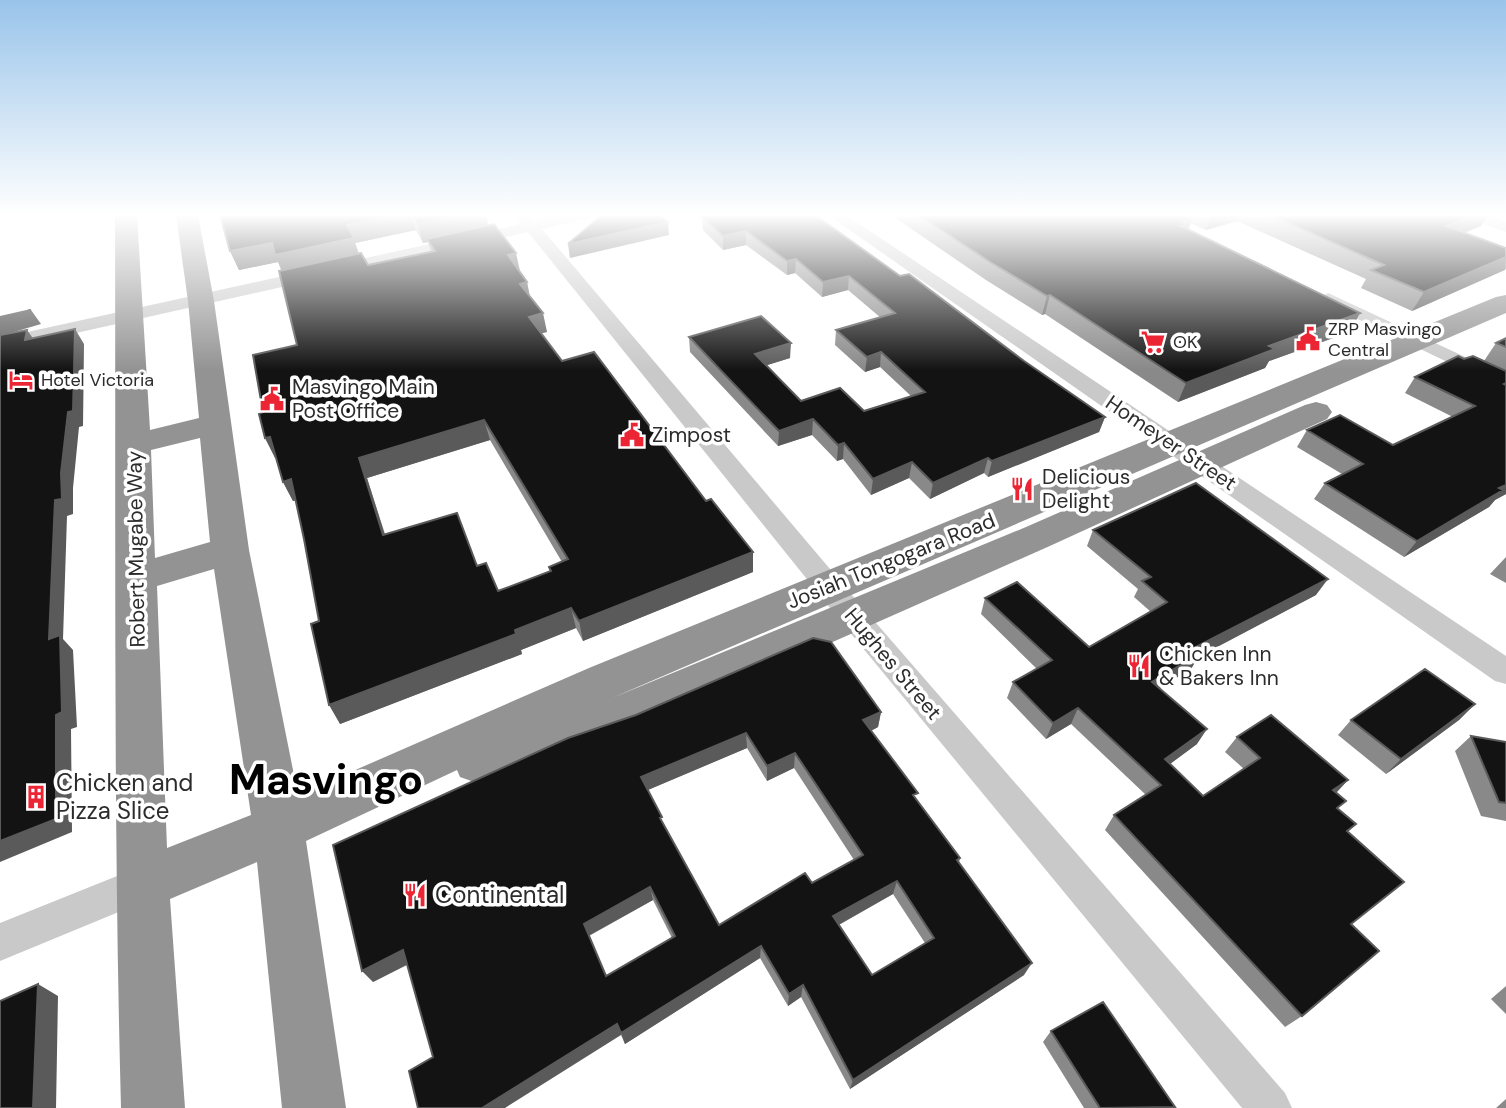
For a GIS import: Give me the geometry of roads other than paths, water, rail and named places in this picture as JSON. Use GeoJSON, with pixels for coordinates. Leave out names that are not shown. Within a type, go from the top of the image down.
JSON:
{"type":"FeatureCollection","features":[{"type":"Feature","properties":{"kind":"highway","name":"Robert Mugabe Way"},"geometry":{"type":"LineString","coordinates":[[127,267],[134,444],[142,884],[153,1108]]}},
{"type":"Feature","properties":{"kind":"highway"},"geometry":{"type":"LineString","coordinates":[[195,267],[230,550],[279,828],[314,1108]]}},
{"type":"Feature","properties":{"kind":"highway","name":"Josiah Tongogara Road"},"geometry":{"type":"LineString","coordinates":[[142,884],[279,828],[622,714],[840,601],[1431,348],[1506,303]]}},
{"type":"Feature","properties":{"kind":"highway","name":"Josiah Tongogara Road"},"geometry":{"type":"LineString","coordinates":[[1431,348],[1506,328]]}},
{"type":"Feature","properties":{"kind":"highway"},"geometry":{"type":"LineString","coordinates":[[134,444],[215,424]]}},
{"type":"Feature","properties":{"kind":"highway"},"geometry":{"type":"LineString","coordinates":[[137,578],[230,550]]}},
{"type":"Feature","properties":{"kind":"street"},"geometry":{"type":"LineString","coordinates":[[0,344],[201,301],[341,267]]}},
{"type":"Feature","properties":{"kind":"street","name":"Hughes Street"},"geometry":{"type":"LineString","coordinates":[[565,267],[840,601],[1270,1108]]}},
{"type":"Feature","properties":{"kind":"street","name":"Homeyer Street"},"geometry":{"type":"LineString","coordinates":[[912,267],[1506,672]]}},
{"type":"Feature","properties":{"kind":"street"},"geometry":{"type":"LineString","coordinates":[[1317,293],[1506,384]]}},
{"type":"Feature","properties":{"kind":"street"},"geometry":{"type":"LineString","coordinates":[[0,942],[142,884]]}},
{"type":"Feature","properties":{"kind":"place","name":"ZRP Masvingo Central"},"geometry":{"type":"Point","coordinates":[1308,339]}},
{"type":"Feature","properties":{"kind":"place","name":"OK"},"geometry":{"type":"Point","coordinates":[1153,342]}},
{"type":"Feature","properties":{"kind":"place","name":"Hotel Victoria"},"geometry":{"type":"Point","coordinates":[21,380]}},
{"type":"Feature","properties":{"kind":"place","name":"Masvingo Main Post Office"},"geometry":{"type":"Point","coordinates":[272,399]}},
{"type":"Feature","properties":{"kind":"place","name":"Zimpost"},"geometry":{"type":"Point","coordinates":[632,435]}},
{"type":"Feature","properties":{"kind":"place","name":"Delicious Delight"},"geometry":{"type":"Point","coordinates":[1022,489]}},
{"type":"Feature","properties":{"kind":"place","name":"Chicken Inn & Bakers Inn"},"geometry":{"type":"Point","coordinates":[1139,666]}},
{"type":"Feature","properties":{"kind":"place","name":"Chicken and Pizza Slice"},"geometry":{"type":"Point","coordinates":[36,797]}},
{"type":"Feature","properties":{"kind":"place","name":"Continental"},"geometry":{"type":"Point","coordinates":[415,895]}},
{"type":"Feature","properties":{"kind":"district","name":"Masvingo"},"geometry":{"type":"Point","coordinates":[326,779]}}]}
